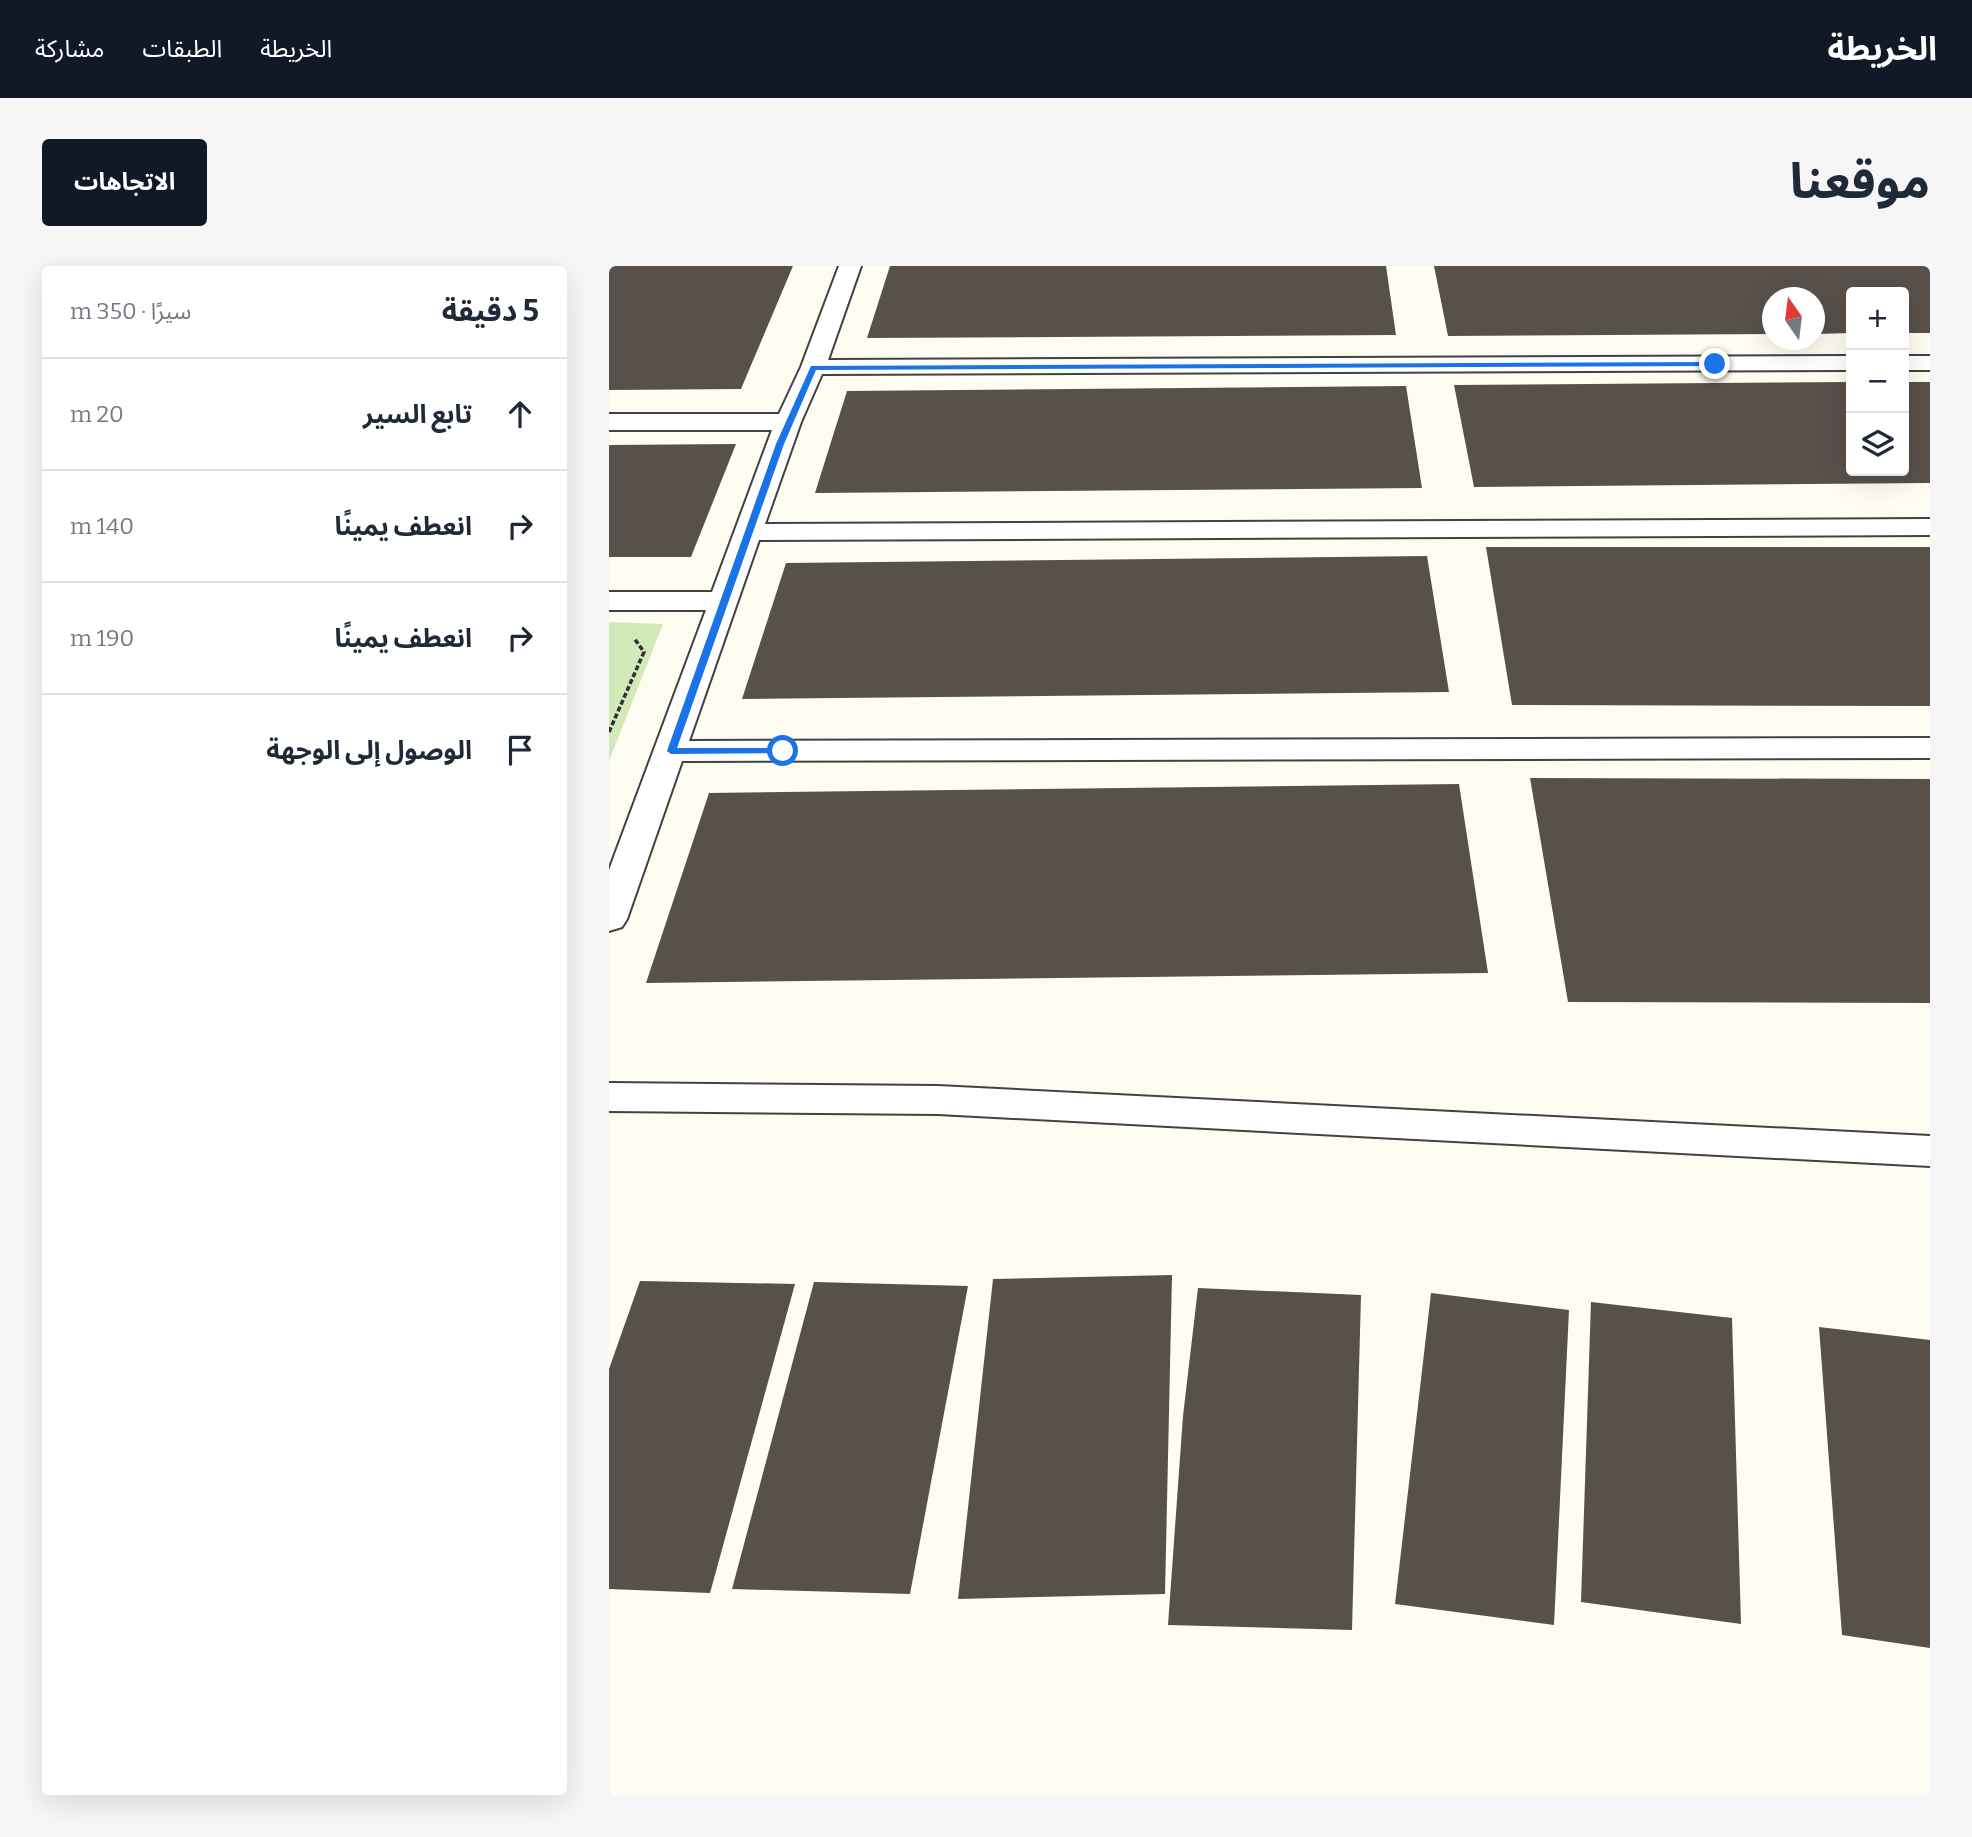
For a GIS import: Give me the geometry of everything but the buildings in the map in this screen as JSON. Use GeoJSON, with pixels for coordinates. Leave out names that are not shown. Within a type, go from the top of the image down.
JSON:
{"type":"FeatureCollection","features":[{"type":"Feature","properties":{"kind":"street"},"geometry":{"type":"LineString","coordinates":[[609,919],[788,422],[813,368],[850,266]]}},
{"type":"Feature","properties":{"kind":"street"},"geometry":{"type":"LineString","coordinates":[[813,368],[1846,363]]}},
{"type":"Feature","properties":{"kind":"street"},"geometry":{"type":"LineString","coordinates":[[1909,363],[1930,363]]}},
{"type":"Feature","properties":{"kind":"street"},"geometry":{"type":"LineString","coordinates":[[609,422],[788,422]]}},
{"type":"Feature","properties":{"kind":"street"},"geometry":{"type":"LineString","coordinates":[[748,532],[1930,527]]}},
{"type":"Feature","properties":{"kind":"street"},"geometry":{"type":"LineString","coordinates":[[609,601],[724,601]]}},
{"type":"Feature","properties":{"kind":"street"},"geometry":{"type":"LineString","coordinates":[[671,751],[1930,748]]}},
{"type":"Feature","properties":{"kind":"street"},"geometry":{"type":"LineString","coordinates":[[609,1097],[939,1100],[1930,1151]]}},
{"type":"Feature","properties":{"kind":"path"},"geometry":{"type":"LineString","coordinates":[[609,732],[644,652],[631,635]]}},
{"type":"Feature","properties":{"kind":"green space"},"geometry":{"type":"Polygon","coordinates":[[[609,622],[663,624],[609,761],[609,622]]]}},
{"type":"Feature","properties":{"kind":"route"},"geometry":{"type":"LineString","coordinates":[[783,751],[671,751],[788,422],[813,368],[1715,364]]}}]}
